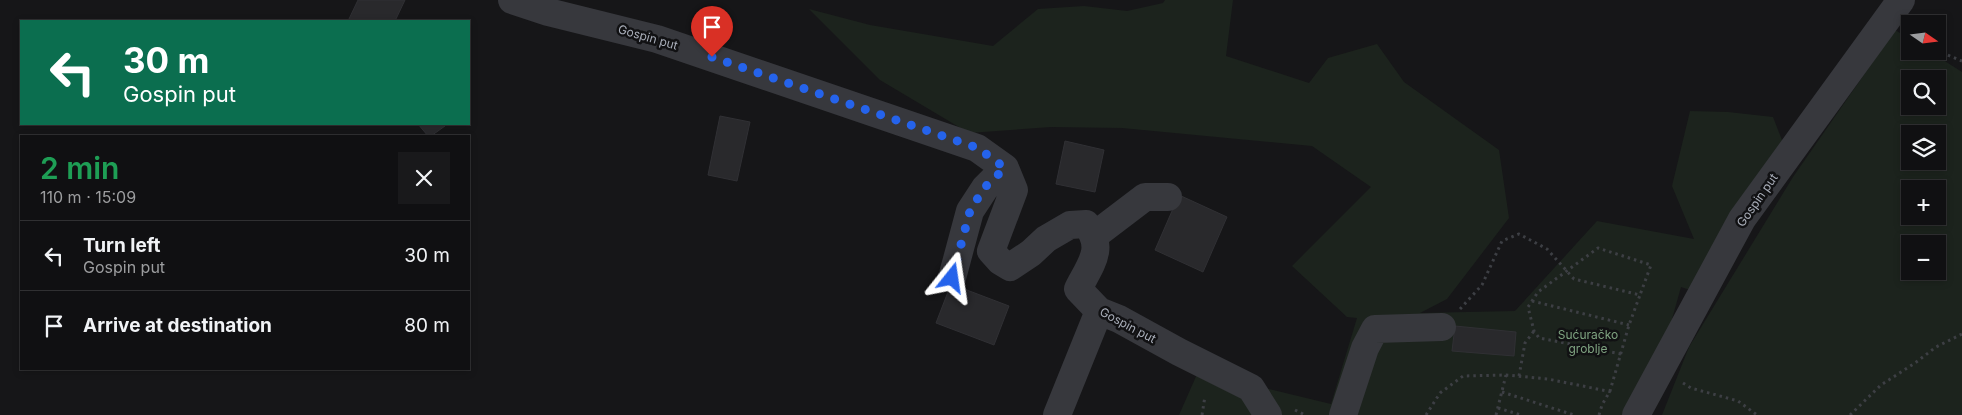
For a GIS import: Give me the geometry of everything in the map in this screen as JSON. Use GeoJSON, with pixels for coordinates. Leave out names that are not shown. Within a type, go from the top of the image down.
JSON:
{"type":"FeatureCollection","features":[{"type":"Feature","properties":{"kind":"street","name":"Gospin put"},"geometry":{"type":"LineString","coordinates":[[512,0],[548,12],[657,38],[978,148],[1005,168]]}},
{"type":"Feature","properties":{"kind":"street","name":"Gospin put"},"geometry":{"type":"LineString","coordinates":[[1640,408],[1742,219],[1901,0]]}},
{"type":"Feature","properties":{"kind":"street"},"geometry":{"type":"LineString","coordinates":[[952,278],[970,211],[984,188],[1005,168],[1014,190],[991,251],[1000,261],[1010,267],[1031,253],[1046,239],[1070,225],[1086,224],[1095,235],[1145,197],[1168,197]]}},
{"type":"Feature","properties":{"kind":"street","name":"Gospin put"},"geometry":{"type":"LineString","coordinates":[[1095,235],[1095,255],[1078,289],[1099,311],[1119,319],[1251,388],[1268,415]]}},
{"type":"Feature","properties":{"kind":"street"},"geometry":{"type":"LineString","coordinates":[[1057,415],[1099,311]]}},
{"type":"Feature","properties":{"kind":"street"},"geometry":{"type":"LineString","coordinates":[[1343,415],[1365,348],[1375,329],[1442,327]]}},
{"type":"Feature","properties":{"kind":"path"},"geometry":{"type":"LineString","coordinates":[[1946,54],[1962,61]]}},
{"type":"Feature","properties":{"kind":"path"},"geometry":{"type":"LineString","coordinates":[[1442,327],[1482,285],[1502,241],[1519,234],[1547,249],[1574,279],[1640,295]]}},
{"type":"Feature","properties":{"kind":"path"},"geometry":{"type":"LineString","coordinates":[[1599,415],[1610,391],[1629,325],[1651,265],[1598,248],[1538,292],[1528,307],[1534,331],[1539,338],[1620,354]]}},
{"type":"Feature","properties":{"kind":"path"},"geometry":{"type":"LineString","coordinates":[[1532,301],[1629,325]]}},
{"type":"Feature","properties":{"kind":"path"},"geometry":{"type":"LineString","coordinates":[[1519,376],[1525,342],[1534,331]]}},
{"type":"Feature","properties":{"kind":"path"},"geometry":{"type":"LineString","coordinates":[[1850,415],[1882,385],[1915,364],[1936,347],[1962,334]]}},
{"type":"Feature","properties":{"kind":"path"},"geometry":{"type":"LineString","coordinates":[[1660,371],[1691,388],[1738,401],[1757,415]]}},
{"type":"Feature","properties":{"kind":"path"},"geometry":{"type":"LineString","coordinates":[[1496,415],[1506,374]]}},
{"type":"Feature","properties":{"kind":"path"},"geometry":{"type":"LineString","coordinates":[[1426,415],[1440,393],[1463,376],[1506,374],[1548,379],[1610,391],[1640,408]]}},
{"type":"Feature","properties":{"kind":"path"},"geometry":{"type":"LineString","coordinates":[[1502,392],[1574,415]]}},
{"type":"Feature","properties":{"kind":"path"},"geometry":{"type":"LineString","coordinates":[[1498,408],[1521,415]]}},
{"type":"Feature","properties":{"kind":"green space","name":"Sućuračko groblje"},"geometry":{"type":"Polygon","coordinates":[[[1165,0],[1233,0],[1226,56],[1309,83],[1328,58],[1377,44],[1404,82],[1499,150],[1509,218],[1447,299],[1420,313],[1515,311],[1597,221],[1694,239],[1672,186],[1690,111],[1728,112],[1773,117],[1787,153],[1699,293],[1681,287],[1645,415],[1179,415],[1198,372],[1331,404],[1357,318],[1347,317],[1292,266],[1371,187],[1312,146],[1122,128],[1051,127],[969,133],[880,80],[809,9],[870,25],[993,46],[1038,9],[1084,6],[1127,11],[1163,3],[1165,0]]]}},
{"type":"Feature","properties":{"kind":"green space"},"geometry":{"type":"Polygon","coordinates":[[[1895,30],[1901,34],[1901,60],[1943,60],[1962,72],[1962,415],[1662,415],[1689,347],[1793,177],[1895,30]]]}},
{"type":"Feature","properties":{"kind":"building"},"geometry":{"type":"Polygon","coordinates":[[[358,0],[405,0],[395,20],[348,20],[358,0]]]}},
{"type":"Feature","properties":{"kind":"building"},"geometry":{"type":"Polygon","coordinates":[[[720,116],[750,122],[737,181],[708,175],[720,116]]]}},
{"type":"Feature","properties":{"kind":"building"},"geometry":{"type":"Polygon","coordinates":[[[419,125],[444,125],[432,135],[427,135],[419,125]]]}},
{"type":"Feature","properties":{"kind":"building"},"geometry":{"type":"Polygon","coordinates":[[[1065,141],[1104,150],[1095,192],[1056,184],[1065,141]]]}},
{"type":"Feature","properties":{"kind":"building"},"geometry":{"type":"Polygon","coordinates":[[[1179,195],[1227,217],[1203,272],[1155,250],[1179,195]]]}},
{"type":"Feature","properties":{"kind":"building"},"geometry":{"type":"Polygon","coordinates":[[[951,284],[1009,306],[994,345],[936,323],[951,284]]]}},
{"type":"Feature","properties":{"kind":"building"},"geometry":{"type":"Polygon","coordinates":[[[1455,326],[1516,332],[1514,356],[1452,351],[1455,326]]]}},
{"type":"Feature","properties":{"kind":"route"},"geometry":{"type":"LineString","coordinates":[[712,57],[978,148],[1005,168],[984,188],[970,211],[952,278]]}}]}
